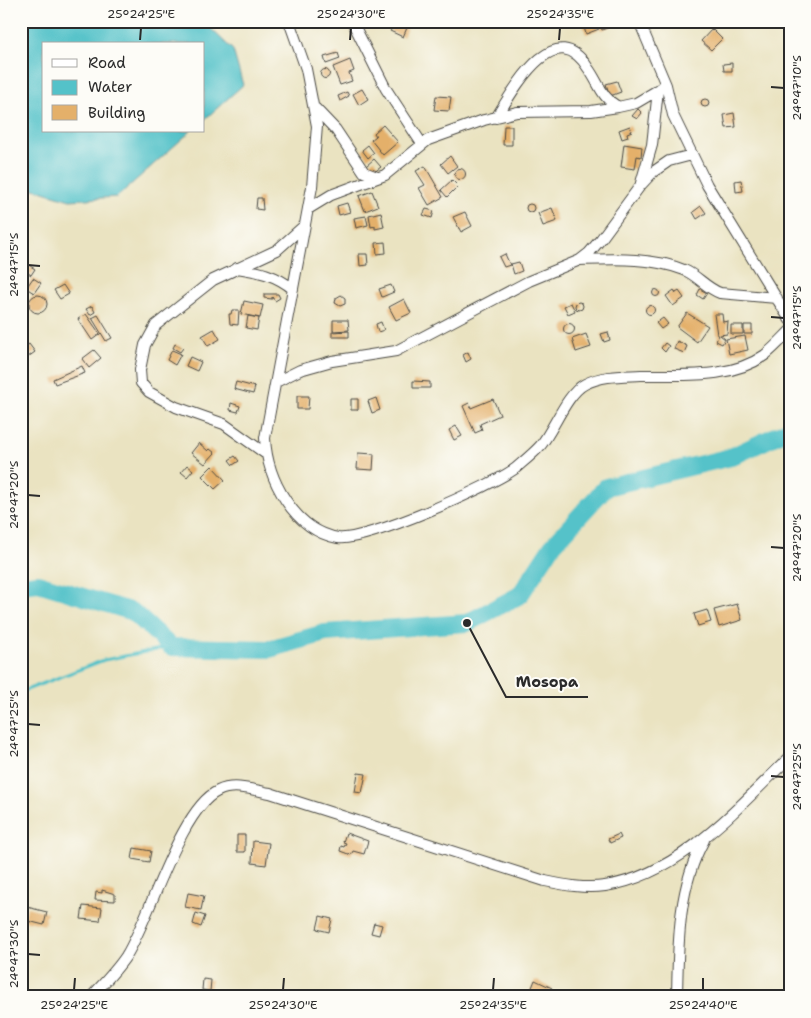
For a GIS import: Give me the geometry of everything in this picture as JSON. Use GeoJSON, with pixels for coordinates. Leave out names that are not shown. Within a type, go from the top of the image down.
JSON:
{"type":"FeatureCollection","features":[{"type":"Feature","properties":{"kind":"street"},"geometry":{"type":"LineString","coordinates":[[289,21],[306,69],[317,126],[308,208],[265,438],[266,454],[271,473],[282,495],[298,514],[315,528],[328,535],[340,538],[356,537],[406,520],[487,486],[515,468],[541,445],[567,404],[583,385],[607,376],[695,374],[733,370],[748,366],[766,354],[790,331]]}},
{"type":"Feature","properties":{"kind":"street"},"geometry":{"type":"LineString","coordinates":[[352,21],[386,89],[422,144]]}},
{"type":"Feature","properties":{"kind":"street"},"geometry":{"type":"LineString","coordinates":[[639,21],[673,115],[692,155],[707,184],[790,320]]}},
{"type":"Feature","properties":{"kind":"street"},"geometry":{"type":"LineString","coordinates":[[496,118],[529,68],[544,55],[557,50],[568,50],[580,57],[589,68],[602,94],[618,107]]}},
{"type":"Feature","properties":{"kind":"street"},"geometry":{"type":"LineString","coordinates":[[308,208],[326,198],[377,178],[393,169],[422,144],[435,137],[517,112],[591,111],[618,107],[636,103],[662,87]]}},
{"type":"Feature","properties":{"kind":"street"},"geometry":{"type":"LineString","coordinates":[[640,186],[652,145],[662,87]]}},
{"type":"Feature","properties":{"kind":"street"},"geometry":{"type":"LineString","coordinates":[[315,108],[336,130],[364,172],[377,178]]}},
{"type":"Feature","properties":{"kind":"street"},"geometry":{"type":"LineString","coordinates":[[580,260],[601,239],[640,186],[653,172],[669,161],[692,155]]}},
{"type":"Feature","properties":{"kind":"street"},"geometry":{"type":"LineString","coordinates":[[266,454],[235,430],[176,407],[149,392],[141,383],[140,370],[145,345],[156,325],[213,280],[277,250],[305,225]]}},
{"type":"Feature","properties":{"kind":"street"},"geometry":{"type":"LineString","coordinates":[[276,382],[300,370],[332,361],[396,351],[529,281],[580,260],[623,260],[677,267],[687,271],[712,290],[720,293],[777,298]]}},
{"type":"Feature","properties":{"kind":"street"},"geometry":{"type":"LineString","coordinates":[[236,268],[267,274],[284,281],[293,289]]}},
{"type":"Feature","properties":{"kind":"street"},"geometry":{"type":"LineString","coordinates":[[91,997],[126,956],[175,850],[197,808],[205,799],[219,790],[238,787],[270,793],[545,881],[572,886],[605,886],[646,874],[705,839],[790,757]]}},
{"type":"Feature","properties":{"kind":"street"},"geometry":{"type":"LineString","coordinates":[[677,997],[678,950],[687,879],[694,859],[705,839]]}},
{"type":"Feature","properties":{"kind":"water"},"geometry":{"type":"Polygon","coordinates":[[[21,21],[203,21],[233,50],[243,85],[205,119],[205,42],[42,42],[42,132],[190,132],[117,197],[70,200],[21,185],[21,21]]]}},
{"type":"Feature","properties":{"kind":"building"},"geometry":{"type":"Polygon","coordinates":[[[397,21],[410,21],[403,37],[390,31],[397,21]]]}},
{"type":"Feature","properties":{"kind":"building"},"geometry":{"type":"Polygon","coordinates":[[[598,21],[612,21],[614,25],[602,30],[598,21]]]}},
{"type":"Feature","properties":{"kind":"building"},"geometry":{"type":"Polygon","coordinates":[[[590,22],[591,26],[597,24],[599,29],[586,34],[583,24],[590,22]]]}},
{"type":"Feature","properties":{"kind":"building"},"geometry":{"type":"Polygon","coordinates":[[[712,29],[722,39],[711,50],[701,41],[712,29]]]}},
{"type":"Feature","properties":{"kind":"building"},"geometry":{"type":"Polygon","coordinates":[[[338,53],[340,59],[326,64],[324,57],[338,53]]]}},
{"type":"Feature","properties":{"kind":"building"},"geometry":{"type":"Polygon","coordinates":[[[350,60],[354,71],[349,73],[352,81],[340,85],[333,67],[350,60]]]}},
{"type":"Feature","properties":{"kind":"building"},"geometry":{"type":"Polygon","coordinates":[[[732,63],[732,71],[724,71],[723,64],[732,63]]]}},
{"type":"Feature","properties":{"kind":"building"},"geometry":{"type":"Polygon","coordinates":[[[325,70],[329,74],[325,78],[321,74],[325,70]]]}},
{"type":"Feature","properties":{"kind":"building"},"geometry":{"type":"Polygon","coordinates":[[[617,81],[621,92],[610,96],[606,84],[617,81]]]}},
{"type":"Feature","properties":{"kind":"building"},"geometry":{"type":"Polygon","coordinates":[[[362,89],[368,99],[359,105],[353,94],[362,89]]]}},
{"type":"Feature","properties":{"kind":"building"},"geometry":{"type":"Polygon","coordinates":[[[347,92],[349,96],[340,101],[338,96],[347,92]]]}},
{"type":"Feature","properties":{"kind":"building"},"geometry":{"type":"Polygon","coordinates":[[[436,96],[451,97],[449,111],[434,110],[436,96]]]}},
{"type":"Feature","properties":{"kind":"building"},"geometry":{"type":"Polygon","coordinates":[[[705,99],[709,103],[705,107],[701,103],[705,99]]]}},
{"type":"Feature","properties":{"kind":"building"},"geometry":{"type":"Polygon","coordinates":[[[638,109],[642,113],[637,119],[632,116],[638,109]]]}},
{"type":"Feature","properties":{"kind":"building"},"geometry":{"type":"Polygon","coordinates":[[[734,113],[736,127],[726,128],[724,115],[734,113]]]}},
{"type":"Feature","properties":{"kind":"building"},"geometry":{"type":"Polygon","coordinates":[[[383,125],[398,142],[383,155],[371,140],[376,136],[374,133],[383,125]]]}},
{"type":"Feature","properties":{"kind":"building"},"geometry":{"type":"Polygon","coordinates":[[[504,126],[512,126],[512,145],[503,145],[504,126]]]}},
{"type":"Feature","properties":{"kind":"building"},"geometry":{"type":"Polygon","coordinates":[[[630,126],[632,131],[627,133],[628,137],[622,139],[619,130],[630,126]]]}},
{"type":"Feature","properties":{"kind":"building"},"geometry":{"type":"Polygon","coordinates":[[[624,144],[642,147],[641,157],[637,156],[635,169],[621,167],[624,144]]]}},
{"type":"Feature","properties":{"kind":"building"},"geometry":{"type":"Polygon","coordinates":[[[368,145],[374,153],[368,158],[362,150],[368,145]]]}},
{"type":"Feature","properties":{"kind":"building"},"geometry":{"type":"Polygon","coordinates":[[[450,156],[457,166],[448,173],[441,164],[450,156]]]}},
{"type":"Feature","properties":{"kind":"building"},"geometry":{"type":"Polygon","coordinates":[[[374,159],[381,167],[373,173],[366,166],[374,159]]]}},
{"type":"Feature","properties":{"kind":"building"},"geometry":{"type":"Polygon","coordinates":[[[425,166],[443,197],[429,205],[419,188],[425,185],[416,171],[425,166]]]}},
{"type":"Feature","properties":{"kind":"building"},"geometry":{"type":"Polygon","coordinates":[[[458,169],[462,169],[465,174],[464,178],[458,179],[455,176],[455,172],[458,169]]]}},
{"type":"Feature","properties":{"kind":"building"},"geometry":{"type":"Polygon","coordinates":[[[452,180],[458,186],[447,197],[441,190],[452,180]]]}},
{"type":"Feature","properties":{"kind":"building"},"geometry":{"type":"Polygon","coordinates":[[[741,180],[743,191],[736,192],[735,181],[741,180]]]}},
{"type":"Feature","properties":{"kind":"building"},"geometry":{"type":"Polygon","coordinates":[[[372,191],[378,206],[365,211],[359,196],[372,191]]]}},
{"type":"Feature","properties":{"kind":"building"},"geometry":{"type":"Polygon","coordinates":[[[257,198],[262,198],[263,210],[256,209],[257,198]]]}},
{"type":"Feature","properties":{"kind":"building"},"geometry":{"type":"Polygon","coordinates":[[[347,203],[350,212],[339,215],[337,206],[347,203]]]}},
{"type":"Feature","properties":{"kind":"building"},"geometry":{"type":"Polygon","coordinates":[[[530,204],[534,208],[530,212],[526,208],[530,204]]]}},
{"type":"Feature","properties":{"kind":"building"},"geometry":{"type":"Polygon","coordinates":[[[701,206],[706,213],[697,219],[693,212],[701,206]]]}},
{"type":"Feature","properties":{"kind":"building"},"geometry":{"type":"Polygon","coordinates":[[[552,208],[557,221],[543,226],[538,213],[552,208]]]}},
{"type":"Feature","properties":{"kind":"building"},"geometry":{"type":"Polygon","coordinates":[[[426,209],[434,211],[432,218],[423,215],[426,209]]]}},
{"type":"Feature","properties":{"kind":"building"},"geometry":{"type":"Polygon","coordinates":[[[381,212],[384,227],[375,229],[375,226],[371,227],[369,215],[381,212]]]}},
{"type":"Feature","properties":{"kind":"building"},"geometry":{"type":"Polygon","coordinates":[[[465,212],[472,226],[461,232],[453,217],[465,212]]]}},
{"type":"Feature","properties":{"kind":"building"},"geometry":{"type":"Polygon","coordinates":[[[366,216],[368,225],[356,228],[354,218],[366,216]]]}},
{"type":"Feature","properties":{"kind":"building"},"geometry":{"type":"Polygon","coordinates":[[[385,242],[386,253],[377,254],[376,243],[385,242]]]}},
{"type":"Feature","properties":{"kind":"building"},"geometry":{"type":"Polygon","coordinates":[[[359,254],[367,254],[368,265],[360,266],[359,254]]]}},
{"type":"Feature","properties":{"kind":"building"},"geometry":{"type":"Polygon","coordinates":[[[505,254],[510,265],[504,267],[499,257],[505,254]]]}},
{"type":"Feature","properties":{"kind":"building"},"geometry":{"type":"Polygon","coordinates":[[[24,262],[35,269],[31,275],[21,268],[24,262]]]}},
{"type":"Feature","properties":{"kind":"building"},"geometry":{"type":"Polygon","coordinates":[[[519,262],[522,271],[514,274],[511,264],[519,262]]]}},
{"type":"Feature","properties":{"kind":"building"},"geometry":{"type":"Polygon","coordinates":[[[33,278],[41,283],[34,293],[26,288],[33,278]]]}},
{"type":"Feature","properties":{"kind":"building"},"geometry":{"type":"Polygon","coordinates":[[[63,285],[69,294],[60,299],[54,290],[63,285]]]}},
{"type":"Feature","properties":{"kind":"building"},"geometry":{"type":"Polygon","coordinates":[[[391,285],[394,292],[382,297],[379,289],[391,285]]]}},
{"type":"Feature","properties":{"kind":"building"},"geometry":{"type":"Polygon","coordinates":[[[656,289],[660,293],[656,297],[652,293],[656,289]]]}},
{"type":"Feature","properties":{"kind":"building"},"geometry":{"type":"Polygon","coordinates":[[[700,289],[707,293],[703,299],[697,295],[700,289]]]}},
{"type":"Feature","properties":{"kind":"building"},"geometry":{"type":"Polygon","coordinates":[[[674,290],[676,293],[679,291],[684,298],[673,306],[666,296],[674,290]]]}},
{"type":"Feature","properties":{"kind":"building"},"geometry":{"type":"Polygon","coordinates":[[[264,294],[278,294],[280,298],[275,301],[272,297],[272,299],[264,298],[264,294]]]}},
{"type":"Feature","properties":{"kind":"building"},"geometry":{"type":"Polygon","coordinates":[[[34,295],[42,295],[47,300],[45,311],[34,313],[29,308],[29,300],[34,295]]]}},
{"type":"Feature","properties":{"kind":"building"},"geometry":{"type":"Polygon","coordinates":[[[341,295],[345,298],[345,304],[340,306],[335,303],[336,298],[341,295]]]}},
{"type":"Feature","properties":{"kind":"building"},"geometry":{"type":"Polygon","coordinates":[[[404,299],[411,313],[396,320],[389,307],[404,299]]]}},
{"type":"Feature","properties":{"kind":"building"},"geometry":{"type":"Polygon","coordinates":[[[244,301],[263,305],[260,318],[241,314],[244,301]]]}},
{"type":"Feature","properties":{"kind":"building"},"geometry":{"type":"Polygon","coordinates":[[[579,302],[583,306],[579,310],[575,306],[579,302]]]}},
{"type":"Feature","properties":{"kind":"building"},"geometry":{"type":"Polygon","coordinates":[[[571,303],[575,311],[568,314],[564,306],[571,303]]]}},
{"type":"Feature","properties":{"kind":"building"},"geometry":{"type":"Polygon","coordinates":[[[650,305],[655,310],[650,315],[645,310],[650,305]]]}},
{"type":"Feature","properties":{"kind":"building"},"geometry":{"type":"Polygon","coordinates":[[[92,306],[95,312],[90,315],[86,309],[92,306]]]}},
{"type":"Feature","properties":{"kind":"building"},"geometry":{"type":"Polygon","coordinates":[[[232,310],[239,310],[238,325],[230,324],[229,314],[231,314],[232,310]]]}},
{"type":"Feature","properties":{"kind":"building"},"geometry":{"type":"Polygon","coordinates":[[[687,313],[708,326],[697,342],[677,327],[687,313]]]}},
{"type":"Feature","properties":{"kind":"building"},"geometry":{"type":"Polygon","coordinates":[[[86,314],[100,334],[92,340],[78,319],[86,314]]]}},
{"type":"Feature","properties":{"kind":"building"},"geometry":{"type":"Polygon","coordinates":[[[714,314],[722,314],[723,322],[728,321],[727,334],[720,335],[725,339],[722,344],[716,341],[719,335],[717,335],[714,314]]]}},
{"type":"Feature","properties":{"kind":"building"},"geometry":{"type":"Polygon","coordinates":[[[98,315],[112,338],[106,341],[92,318],[98,315]]]}},
{"type":"Feature","properties":{"kind":"building"},"geometry":{"type":"Polygon","coordinates":[[[248,316],[259,318],[257,330],[246,328],[248,316]]]}},
{"type":"Feature","properties":{"kind":"building"},"geometry":{"type":"Polygon","coordinates":[[[663,318],[668,324],[661,329],[656,323],[663,318]]]}},
{"type":"Feature","properties":{"kind":"building"},"geometry":{"type":"Polygon","coordinates":[[[333,320],[348,320],[349,330],[333,331],[333,320]]]}},
{"type":"Feature","properties":{"kind":"building"},"geometry":{"type":"Polygon","coordinates":[[[381,322],[384,330],[378,332],[376,324],[381,322]]]}},
{"type":"Feature","properties":{"kind":"building"},"geometry":{"type":"Polygon","coordinates":[[[567,324],[571,324],[574,329],[573,333],[567,334],[564,331],[564,327],[567,324]]]}},
{"type":"Feature","properties":{"kind":"building"},"geometry":{"type":"Polygon","coordinates":[[[731,325],[743,325],[743,334],[731,334],[731,325]]]}},
{"type":"Feature","properties":{"kind":"building"},"geometry":{"type":"Polygon","coordinates":[[[744,325],[752,325],[752,334],[744,334],[744,325]]]}},
{"type":"Feature","properties":{"kind":"building"},"geometry":{"type":"Polygon","coordinates":[[[214,329],[220,339],[208,346],[202,336],[214,329]]]}},
{"type":"Feature","properties":{"kind":"building"},"geometry":{"type":"Polygon","coordinates":[[[349,331],[349,337],[332,337],[332,332],[349,331]]]}},
{"type":"Feature","properties":{"kind":"building"},"geometry":{"type":"Polygon","coordinates":[[[608,332],[610,340],[604,342],[601,334],[608,332]]]}},
{"type":"Feature","properties":{"kind":"building"},"geometry":{"type":"Polygon","coordinates":[[[586,334],[591,347],[576,352],[572,339],[586,334]]]}},
{"type":"Feature","properties":{"kind":"building"},"geometry":{"type":"Polygon","coordinates":[[[745,336],[748,350],[729,354],[726,339],[745,336]]]}},
{"type":"Feature","properties":{"kind":"building"},"geometry":{"type":"Polygon","coordinates":[[[677,341],[687,346],[684,353],[674,349],[677,341]]]}},
{"type":"Feature","properties":{"kind":"building"},"geometry":{"type":"Polygon","coordinates":[[[665,343],[669,346],[665,352],[661,348],[665,343]]]}},
{"type":"Feature","properties":{"kind":"building"},"geometry":{"type":"Polygon","coordinates":[[[29,344],[35,352],[28,357],[22,349],[29,344]]]}},
{"type":"Feature","properties":{"kind":"building"},"geometry":{"type":"Polygon","coordinates":[[[175,344],[183,348],[180,352],[173,348],[175,344]]]}},
{"type":"Feature","properties":{"kind":"building"},"geometry":{"type":"Polygon","coordinates":[[[94,350],[101,358],[89,368],[82,359],[94,350]]]}},
{"type":"Feature","properties":{"kind":"building"},"geometry":{"type":"Polygon","coordinates":[[[172,350],[181,354],[175,365],[167,360],[172,350]]]}},
{"type":"Feature","properties":{"kind":"building"},"geometry":{"type":"Polygon","coordinates":[[[468,352],[471,359],[466,362],[463,355],[468,352]]]}},
{"type":"Feature","properties":{"kind":"building"},"geometry":{"type":"Polygon","coordinates":[[[190,357],[201,362],[197,371],[186,366],[190,357]]]}},
{"type":"Feature","properties":{"kind":"building"},"geometry":{"type":"Polygon","coordinates":[[[82,366],[85,373],[55,384],[53,379],[82,366]]]}},
{"type":"Feature","properties":{"kind":"building"},"geometry":{"type":"Polygon","coordinates":[[[413,381],[430,382],[430,388],[413,388],[413,381]]]}},
{"type":"Feature","properties":{"kind":"building"},"geometry":{"type":"Polygon","coordinates":[[[236,382],[255,387],[253,394],[234,389],[236,382]]]}},
{"type":"Feature","properties":{"kind":"building"},"geometry":{"type":"Polygon","coordinates":[[[297,396],[309,396],[308,409],[297,409],[297,396]]]}},
{"type":"Feature","properties":{"kind":"building"},"geometry":{"type":"Polygon","coordinates":[[[376,398],[380,410],[372,413],[368,401],[376,398]]]}},
{"type":"Feature","properties":{"kind":"building"},"geometry":{"type":"Polygon","coordinates":[[[351,399],[358,399],[358,410],[351,410],[351,399]]]}},
{"type":"Feature","properties":{"kind":"building"},"geometry":{"type":"Polygon","coordinates":[[[493,399],[500,415],[480,424],[482,430],[475,433],[463,406],[469,403],[471,408],[493,399]]]}},
{"type":"Feature","properties":{"kind":"building"},"geometry":{"type":"Polygon","coordinates":[[[231,403],[240,406],[238,412],[230,410],[231,403]]]}},
{"type":"Feature","properties":{"kind":"building"},"geometry":{"type":"Polygon","coordinates":[[[456,426],[462,436],[454,440],[449,430],[456,426]]]}},
{"type":"Feature","properties":{"kind":"building"},"geometry":{"type":"Polygon","coordinates":[[[199,443],[208,451],[210,449],[215,453],[205,464],[191,453],[199,443]]]}},
{"type":"Feature","properties":{"kind":"building"},"geometry":{"type":"Polygon","coordinates":[[[358,453],[374,454],[373,470],[357,469],[358,453]]]}},
{"type":"Feature","properties":{"kind":"building"},"geometry":{"type":"Polygon","coordinates":[[[235,456],[239,461],[233,465],[229,460],[235,456]]]}},
{"type":"Feature","properties":{"kind":"building"},"geometry":{"type":"Polygon","coordinates":[[[187,465],[193,470],[187,477],[181,472],[187,465]]]}},
{"type":"Feature","properties":{"kind":"building"},"geometry":{"type":"Polygon","coordinates":[[[212,466],[225,480],[215,489],[202,476],[212,466]]]}},
{"type":"Feature","properties":{"kind":"building"},"geometry":{"type":"Polygon","coordinates":[[[737,604],[742,620],[719,627],[714,610],[737,604]]]}},
{"type":"Feature","properties":{"kind":"building"},"geometry":{"type":"Polygon","coordinates":[[[707,610],[711,622],[698,626],[694,614],[707,610]]]}},
{"type":"Feature","properties":{"kind":"building"},"geometry":{"type":"Polygon","coordinates":[[[358,773],[366,774],[362,793],[355,792],[358,773]]]}},
{"type":"Feature","properties":{"kind":"building"},"geometry":{"type":"Polygon","coordinates":[[[346,833],[368,841],[364,854],[353,851],[351,855],[340,851],[341,846],[344,847],[346,843],[343,842],[346,833]]]}},
{"type":"Feature","properties":{"kind":"building"},"geometry":{"type":"Polygon","coordinates":[[[619,834],[621,838],[610,843],[608,839],[619,834]]]}},
{"type":"Feature","properties":{"kind":"building"},"geometry":{"type":"Polygon","coordinates":[[[237,835],[245,835],[245,852],[237,852],[237,835]]]}},
{"type":"Feature","properties":{"kind":"building"},"geometry":{"type":"Polygon","coordinates":[[[253,841],[269,843],[266,865],[252,863],[253,841]]]}},
{"type":"Feature","properties":{"kind":"building"},"geometry":{"type":"Polygon","coordinates":[[[134,848],[151,851],[149,862],[132,859],[134,848]]]}},
{"type":"Feature","properties":{"kind":"building"},"geometry":{"type":"Polygon","coordinates":[[[102,890],[115,894],[115,901],[95,900],[96,892],[102,893],[102,890]]]}},
{"type":"Feature","properties":{"kind":"building"},"geometry":{"type":"Polygon","coordinates":[[[188,893],[204,896],[201,910],[185,907],[188,893]]]}},
{"type":"Feature","properties":{"kind":"building"},"geometry":{"type":"Polygon","coordinates":[[[83,906],[102,908],[100,921],[81,919],[83,906]]]}},
{"type":"Feature","properties":{"kind":"building"},"geometry":{"type":"Polygon","coordinates":[[[27,907],[47,912],[44,925],[24,920],[27,907]]]}},
{"type":"Feature","properties":{"kind":"building"},"geometry":{"type":"Polygon","coordinates":[[[196,913],[205,916],[201,927],[193,924],[196,913]]]}},
{"type":"Feature","properties":{"kind":"building"},"geometry":{"type":"Polygon","coordinates":[[[320,916],[332,919],[329,932],[317,929],[320,916]]]}},
{"type":"Feature","properties":{"kind":"building"},"geometry":{"type":"Polygon","coordinates":[[[374,923],[382,925],[379,935],[371,933],[374,923]]]}},
{"type":"Feature","properties":{"kind":"building"},"geometry":{"type":"Polygon","coordinates":[[[203,979],[211,980],[210,991],[202,990],[203,979]]]}},
{"type":"Feature","properties":{"kind":"building"},"geometry":{"type":"Polygon","coordinates":[[[535,980],[552,988],[550,993],[547,992],[544,997],[529,995],[535,980]]]}},
{"type":"Feature","properties":{"kind":"waterway"},"geometry":{"type":"LineString","coordinates":[[21,585],[38,583],[133,612],[171,647],[269,649],[325,633],[467,623],[520,595],[552,546],[606,487],[731,457],[790,429]]}},
{"type":"Feature","properties":{"kind":"waterway"},"geometry":{"type":"LineString","coordinates":[[21,692],[104,660],[171,647]]}},
{"type":"Feature","properties":{"kind":"place","name":"Mosopa"},"geometry":{"type":"Point","coordinates":[467,623]}}]}
